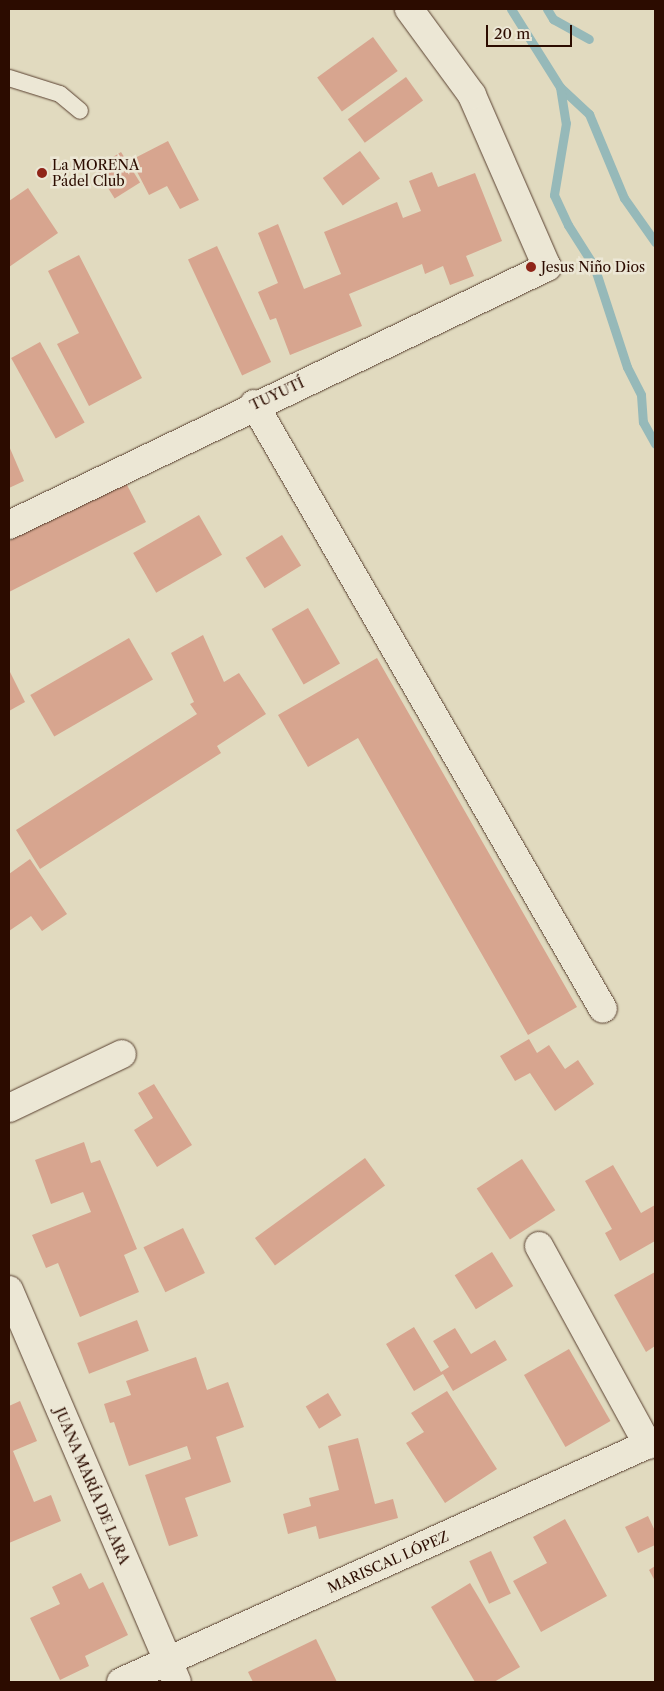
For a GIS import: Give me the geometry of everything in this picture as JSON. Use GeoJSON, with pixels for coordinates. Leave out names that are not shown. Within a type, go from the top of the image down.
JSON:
{"type":"FeatureCollection","features":[{"type":"Feature","properties":{"kind":"street","name":"TUYUTÍ"},"geometry":{"type":"LineString","coordinates":[[9,525],[254,404],[548,267],[472,96],[408,9]]}},
{"type":"Feature","properties":{"kind":"street"},"geometry":{"type":"LineString","coordinates":[[254,404],[604,1009]]}},
{"type":"Feature","properties":{"kind":"street"},"geometry":{"type":"LineString","coordinates":[[9,1108],[122,1054]]}},
{"type":"Feature","properties":{"kind":"street"},"geometry":{"type":"LineString","coordinates":[[539,1246],[651,1443]]}},
{"type":"Feature","properties":{"kind":"street","name":"JUANA MARÍA DE LARA"},"geometry":{"type":"LineString","coordinates":[[9,1290],[172,1672]]}},
{"type":"Feature","properties":{"kind":"street","name":"MARISCAL LÓPEZ"},"geometry":{"type":"LineString","coordinates":[[121,1682],[172,1672],[651,1443]]}},
{"type":"Feature","properties":{"kind":"lane"},"geometry":{"type":"LineString","coordinates":[[9,78],[60,94],[80,111]]}},
{"type":"Feature","properties":{"kind":"building"},"geometry":{"type":"Polygon","coordinates":[[[373,37],[398,71],[342,112],[317,78],[373,37]]]}},
{"type":"Feature","properties":{"kind":"building"},"geometry":{"type":"Polygon","coordinates":[[[406,77],[423,100],[365,143],[348,119],[406,77]]]}},
{"type":"Feature","properties":{"kind":"building"},"geometry":{"type":"Polygon","coordinates":[[[168,141],[199,200],[180,209],[167,186],[149,195],[131,160],[168,141]]]}},
{"type":"Feature","properties":{"kind":"building"},"geometry":{"type":"Polygon","coordinates":[[[360,151],[380,179],[343,206],[323,178],[360,151]]]}},
{"type":"Feature","properties":{"kind":"building"},"geometry":{"type":"Polygon","coordinates":[[[121,152],[140,183],[115,198],[96,168],[121,152]]]}},
{"type":"Feature","properties":{"kind":"building"},"geometry":{"type":"Polygon","coordinates":[[[432,172],[438,187],[475,173],[502,241],[466,256],[474,276],[450,285],[443,266],[425,274],[422,264],[349,294],[362,326],[290,355],[276,318],[270,320],[258,292],[278,283],[258,233],[278,224],[304,289],[341,274],[324,232],[397,202],[403,218],[421,211],[409,181],[432,172]]]}},
{"type":"Feature","properties":{"kind":"building"},"geometry":{"type":"Polygon","coordinates":[[[28,188],[58,233],[9,267],[9,201],[28,188]]]}},
{"type":"Feature","properties":{"kind":"building"},"geometry":{"type":"Polygon","coordinates":[[[217,246],[271,362],[242,376],[188,260],[217,246]]]}},
{"type":"Feature","properties":{"kind":"building"},"geometry":{"type":"Polygon","coordinates":[[[79,255],[142,378],[89,406],[57,344],[79,333],[48,271],[79,255]]]}},
{"type":"Feature","properties":{"kind":"building"},"geometry":{"type":"Polygon","coordinates":[[[40,342],[85,422],[56,438],[11,358],[40,342]]]}},
{"type":"Feature","properties":{"kind":"building"},"geometry":{"type":"Polygon","coordinates":[[[9,446],[24,481],[9,488],[9,446]]]}},
{"type":"Feature","properties":{"kind":"building"},"geometry":{"type":"Polygon","coordinates":[[[125,481],[146,522],[9,592],[9,541],[125,481]]]}},
{"type":"Feature","properties":{"kind":"building"},"geometry":{"type":"Polygon","coordinates":[[[199,515],[222,555],[156,593],[133,553],[199,515]]]}},
{"type":"Feature","properties":{"kind":"building"},"geometry":{"type":"Polygon","coordinates":[[[282,535],[301,566],[265,588],[246,558],[282,535]]]}},
{"type":"Feature","properties":{"kind":"building"},"geometry":{"type":"Polygon","coordinates":[[[308,608],[340,663],[304,684],[272,629],[308,608]]]}},
{"type":"Feature","properties":{"kind":"building"},"geometry":{"type":"Polygon","coordinates":[[[203,635],[224,682],[239,673],[266,714],[217,746],[221,753],[40,869],[16,830],[197,714],[190,704],[194,702],[171,653],[203,635]]]}},
{"type":"Feature","properties":{"kind":"building"},"geometry":{"type":"Polygon","coordinates":[[[129,638],[153,680],[54,737],[30,695],[129,638]]]}},
{"type":"Feature","properties":{"kind":"building"},"geometry":{"type":"Polygon","coordinates":[[[377,658],[577,1007],[528,1035],[358,738],[308,767],[278,715],[377,658]]]}},
{"type":"Feature","properties":{"kind":"building"},"geometry":{"type":"Polygon","coordinates":[[[9,670],[25,702],[9,711],[9,670]]]}},
{"type":"Feature","properties":{"kind":"building"},"geometry":{"type":"Polygon","coordinates":[[[30,859],[67,914],[42,931],[31,916],[9,931],[9,874],[30,859]]]}},
{"type":"Feature","properties":{"kind":"building"},"geometry":{"type":"Polygon","coordinates":[[[529,1039],[537,1053],[549,1045],[565,1069],[578,1060],[594,1084],[555,1111],[530,1073],[515,1081],[500,1056],[529,1039]]]}},
{"type":"Feature","properties":{"kind":"building"},"geometry":{"type":"Polygon","coordinates":[[[154,1084],[192,1145],[157,1167],[134,1130],[153,1118],[138,1093],[154,1084]]]}},
{"type":"Feature","properties":{"kind":"building"},"geometry":{"type":"Polygon","coordinates":[[[84,1142],[91,1163],[100,1160],[137,1249],[124,1255],[139,1292],[80,1317],[58,1263],[46,1268],[32,1235],[91,1212],[83,1192],[51,1204],[35,1160],[84,1142]]]}},
{"type":"Feature","properties":{"kind":"building"},"geometry":{"type":"Polygon","coordinates":[[[365,1158],[385,1186],[275,1265],[255,1238],[365,1158]]]}},
{"type":"Feature","properties":{"kind":"building"},"geometry":{"type":"Polygon","coordinates":[[[522,1159],[555,1210],[510,1240],[477,1188],[522,1159]]]}},
{"type":"Feature","properties":{"kind":"building"},"geometry":{"type":"Polygon","coordinates":[[[613,1165],[641,1213],[655,1205],[655,1241],[620,1261],[605,1233],[612,1229],[585,1181],[613,1165]]]}},
{"type":"Feature","properties":{"kind":"building"},"geometry":{"type":"Polygon","coordinates":[[[183,1228],[205,1273],[165,1292],[143,1247],[183,1228]]]}},
{"type":"Feature","properties":{"kind":"building"},"geometry":{"type":"Polygon","coordinates":[[[492,1252],[513,1286],[476,1309],[455,1275],[492,1252]]]}},
{"type":"Feature","properties":{"kind":"building"},"geometry":{"type":"Polygon","coordinates":[[[655,1272],[655,1346],[646,1352],[614,1295],[655,1272]]]}},
{"type":"Feature","properties":{"kind":"building"},"geometry":{"type":"Polygon","coordinates":[[[137,1320],[149,1351],[89,1374],[77,1343],[137,1320]]]}},
{"type":"Feature","properties":{"kind":"building"},"geometry":{"type":"Polygon","coordinates":[[[414,1327],[441,1372],[449,1367],[433,1341],[455,1328],[471,1354],[495,1340],[507,1360],[453,1391],[443,1374],[414,1391],[386,1344],[414,1327]]]}},
{"type":"Feature","properties":{"kind":"building"},"geometry":{"type":"Polygon","coordinates":[[[569,1349],[610,1421],[565,1447],[524,1375],[569,1349]]]}},
{"type":"Feature","properties":{"kind":"building"},"geometry":{"type":"Polygon","coordinates":[[[196,1357],[207,1390],[228,1382],[244,1427],[216,1437],[231,1482],[185,1498],[198,1536],[169,1546],[145,1475],[191,1459],[187,1446],[129,1466],[114,1422],[110,1423],[104,1404],[131,1395],[126,1381],[196,1357]]]}},
{"type":"Feature","properties":{"kind":"building"},"geometry":{"type":"Polygon","coordinates":[[[447,1391],[497,1469],[445,1503],[406,1443],[424,1432],[411,1413],[447,1391]]]}},
{"type":"Feature","properties":{"kind":"building"},"geometry":{"type":"Polygon","coordinates":[[[328,1393],[341,1415],[319,1429],[306,1406],[328,1393]]]}},
{"type":"Feature","properties":{"kind":"building"},"geometry":{"type":"Polygon","coordinates":[[[20,1401],[37,1441],[13,1451],[34,1502],[51,1495],[61,1521],[9,1543],[9,1406],[20,1401]]]}},
{"type":"Feature","properties":{"kind":"building"},"geometry":{"type":"Polygon","coordinates":[[[358,1438],[375,1504],[393,1499],[398,1518],[319,1539],[316,1526],[288,1534],[283,1514],[311,1506],[309,1498],[339,1490],[328,1446],[358,1438]]]}},
{"type":"Feature","properties":{"kind":"building"},"geometry":{"type":"Polygon","coordinates":[[[648,1516],[655,1531],[655,1545],[638,1553],[625,1527],[648,1516]]]}},
{"type":"Feature","properties":{"kind":"building"},"geometry":{"type":"Polygon","coordinates":[[[565,1519],[607,1596],[541,1632],[513,1581],[547,1563],[533,1537],[565,1519]]]}},
{"type":"Feature","properties":{"kind":"building"},"geometry":{"type":"Polygon","coordinates":[[[491,1551],[511,1594],[489,1604],[469,1561],[491,1551]]]}},
{"type":"Feature","properties":{"kind":"building"},"geometry":{"type":"Polygon","coordinates":[[[655,1566],[655,1581],[649,1570],[655,1566]]]}},
{"type":"Feature","properties":{"kind":"building"},"geometry":{"type":"Polygon","coordinates":[[[81,1573],[89,1589],[103,1582],[128,1635],[85,1656],[89,1666],[60,1680],[30,1618],[60,1604],[52,1587],[81,1573]]]}},
{"type":"Feature","properties":{"kind":"building"},"geometry":{"type":"Polygon","coordinates":[[[470,1583],[520,1667],[494,1682],[475,1682],[431,1607],[470,1583]]]}},
{"type":"Feature","properties":{"kind":"building"},"geometry":{"type":"Polygon","coordinates":[[[316,1639],[337,1682],[253,1682],[248,1672],[316,1639]]]}},
{"type":"Feature","properties":{"kind":"waterway"},"geometry":{"type":"LineString","coordinates":[[511,9],[560,87],[589,114],[624,198],[655,242]]}},
{"type":"Feature","properties":{"kind":"waterway"},"geometry":{"type":"LineString","coordinates":[[547,9],[553,19],[589,39]]}},
{"type":"Feature","properties":{"kind":"waterway"},"geometry":{"type":"LineString","coordinates":[[560,87],[566,123],[554,195],[568,225],[594,266],[627,367],[641,395],[643,422],[655,444]]}},
{"type":"Feature","properties":{"kind":"place","name":"La MORENA Pádel Club"},"geometry":{"type":"Point","coordinates":[42,173]}},
{"type":"Feature","properties":{"kind":"place","name":"Jesus Niño Dios"},"geometry":{"type":"Point","coordinates":[531,267]}}]}
